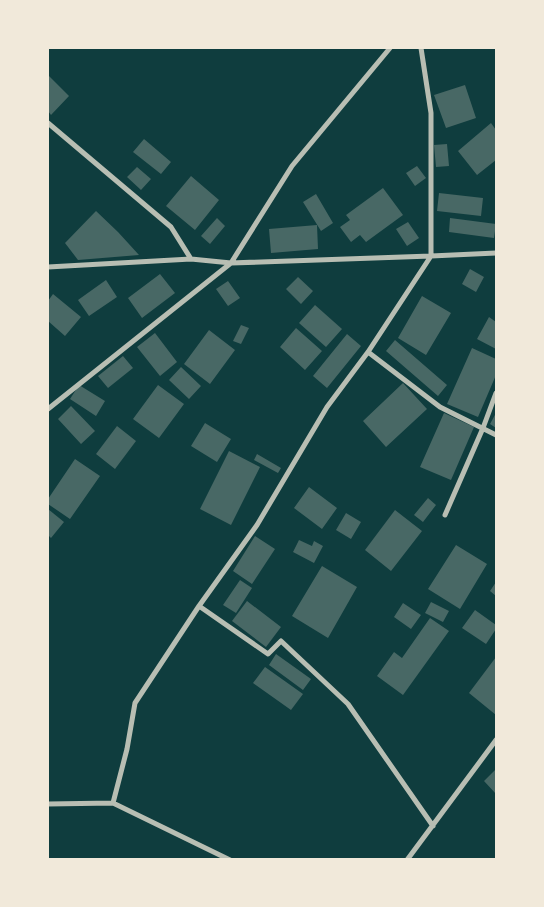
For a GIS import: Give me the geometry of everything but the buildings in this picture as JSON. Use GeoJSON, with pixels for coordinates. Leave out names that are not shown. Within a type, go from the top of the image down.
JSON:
{"type":"FeatureCollection","features":[{"type":"Feature","properties":{"kind":"street"},"geometry":{"type":"LineString","coordinates":[[48,408],[232,263],[292,166],[390,48]]}},
{"type":"Feature","properties":{"kind":"street"},"geometry":{"type":"LineString","coordinates":[[113,803],[127,749],[135,703],[199,606],[257,525],[327,407],[368,352],[431,256],[430,113],[422,48]]}},
{"type":"Feature","properties":{"kind":"street"},"geometry":{"type":"LineString","coordinates":[[48,123],[171,228],[191,259]]}},
{"type":"Feature","properties":{"kind":"street"},"geometry":{"type":"LineString","coordinates":[[48,267],[191,259],[232,263],[496,253]]}},
{"type":"Feature","properties":{"kind":"street"},"geometry":{"type":"LineString","coordinates":[[368,352],[440,407],[496,435]]}},
{"type":"Feature","properties":{"kind":"street"},"geometry":{"type":"LineString","coordinates":[[445,516],[496,393]]}},
{"type":"Feature","properties":{"kind":"street"},"geometry":{"type":"LineString","coordinates":[[199,606],[268,654],[280,641],[328,685],[348,704],[433,826]]}},
{"type":"Feature","properties":{"kind":"street"},"geometry":{"type":"LineString","coordinates":[[408,860],[496,740]]}},
{"type":"Feature","properties":{"kind":"street"},"geometry":{"type":"LineString","coordinates":[[48,804],[113,803],[230,860]]}}]}
